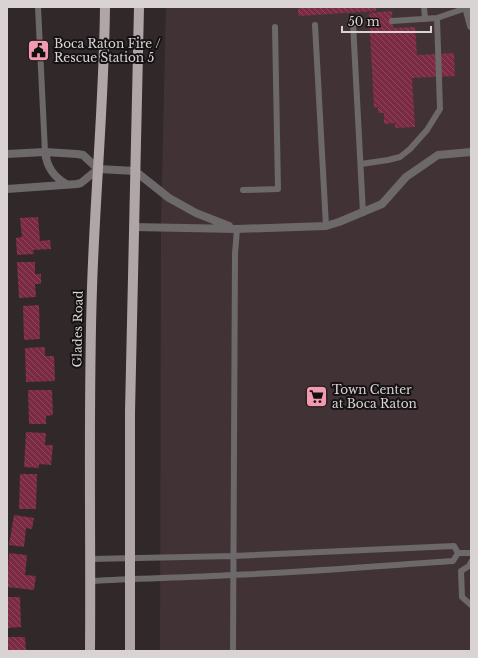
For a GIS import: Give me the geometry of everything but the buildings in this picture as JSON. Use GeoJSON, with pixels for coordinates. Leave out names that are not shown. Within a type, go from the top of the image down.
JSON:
{"type":"FeatureCollection","features":[{"type":"Feature","properties":{"kind":"main road","name":"Glades Road"},"geometry":{"type":"LineString","coordinates":[[90,651],[90,352],[92,286],[104,66],[105,7]]}},
{"type":"Feature","properties":{"kind":"main road"},"geometry":{"type":"LineString","coordinates":[[130,651],[130,412],[139,7]]}},
{"type":"Feature","properties":{"kind":"street"},"geometry":{"type":"LineString","coordinates":[[466,8],[471,26]]}},
{"type":"Feature","properties":{"kind":"street"},"geometry":{"type":"LineString","coordinates":[[45,152],[47,162],[52,172],[58,179],[66,184]]}},
{"type":"Feature","properties":{"kind":"street"},"geometry":{"type":"LineString","coordinates":[[7,154],[45,152],[77,154],[82,155],[98,169],[135,171],[155,188],[182,206],[237,229]]}},
{"type":"Feature","properties":{"kind":"street"},"geometry":{"type":"LineString","coordinates":[[134,227],[237,229],[326,226],[363,213],[382,204],[406,177],[438,155],[471,152]]}},
{"type":"Feature","properties":{"kind":"street"},"geometry":{"type":"LineString","coordinates":[[7,189],[81,182],[98,169]]}},
{"type":"Feature","properties":{"kind":"lane"},"geometry":{"type":"LineString","coordinates":[[38,7],[45,152]]}},
{"type":"Feature","properties":{"kind":"lane"},"geometry":{"type":"LineString","coordinates":[[424,7],[425,19]]}},
{"type":"Feature","properties":{"kind":"lane"},"geometry":{"type":"LineString","coordinates":[[392,20],[437,18],[466,8]]}},
{"type":"Feature","properties":{"kind":"lane"},"geometry":{"type":"LineString","coordinates":[[361,164],[400,157],[410,149],[427,130],[440,109],[437,18]]}},
{"type":"Feature","properties":{"kind":"lane"},"geometry":{"type":"LineString","coordinates":[[353,23],[363,213]]}},
{"type":"Feature","properties":{"kind":"lane"},"geometry":{"type":"LineString","coordinates":[[315,25],[326,226]]}},
{"type":"Feature","properties":{"kind":"lane"},"geometry":{"type":"LineString","coordinates":[[243,190],[278,189],[275,27]]}},
{"type":"Feature","properties":{"kind":"lane"},"geometry":{"type":"LineString","coordinates":[[233,651],[235,254],[237,229]]}},
{"type":"Feature","properties":{"kind":"lane"},"geometry":{"type":"LineString","coordinates":[[91,559],[233,556],[454,546],[458,553]]}},
{"type":"Feature","properties":{"kind":"lane"},"geometry":{"type":"LineString","coordinates":[[458,553],[471,553]]}},
{"type":"Feature","properties":{"kind":"lane"},"geometry":{"type":"LineString","coordinates":[[91,581],[130,578],[152,579],[233,575],[453,561],[458,553]]}},
{"type":"Feature","properties":{"kind":"lane"},"geometry":{"type":"LineString","coordinates":[[470,565],[461,571],[461,578],[462,597],[471,605]]}},
{"type":"Feature","properties":{"kind":"shaded area","name":"Town Center at Boca Raton"},"geometry":{"type":"Polygon","coordinates":[[[166,7],[471,7],[471,651],[160,651],[161,222],[166,7]]]}},
{"type":"Feature","properties":{"kind":"place","name":"Boca Raton Fire / Rescue Station 5"},"geometry":{"type":"Point","coordinates":[39,51]}},
{"type":"Feature","properties":{"kind":"place","name":"Town Center at Boca Raton"},"geometry":{"type":"Point","coordinates":[316,397]}}]}
